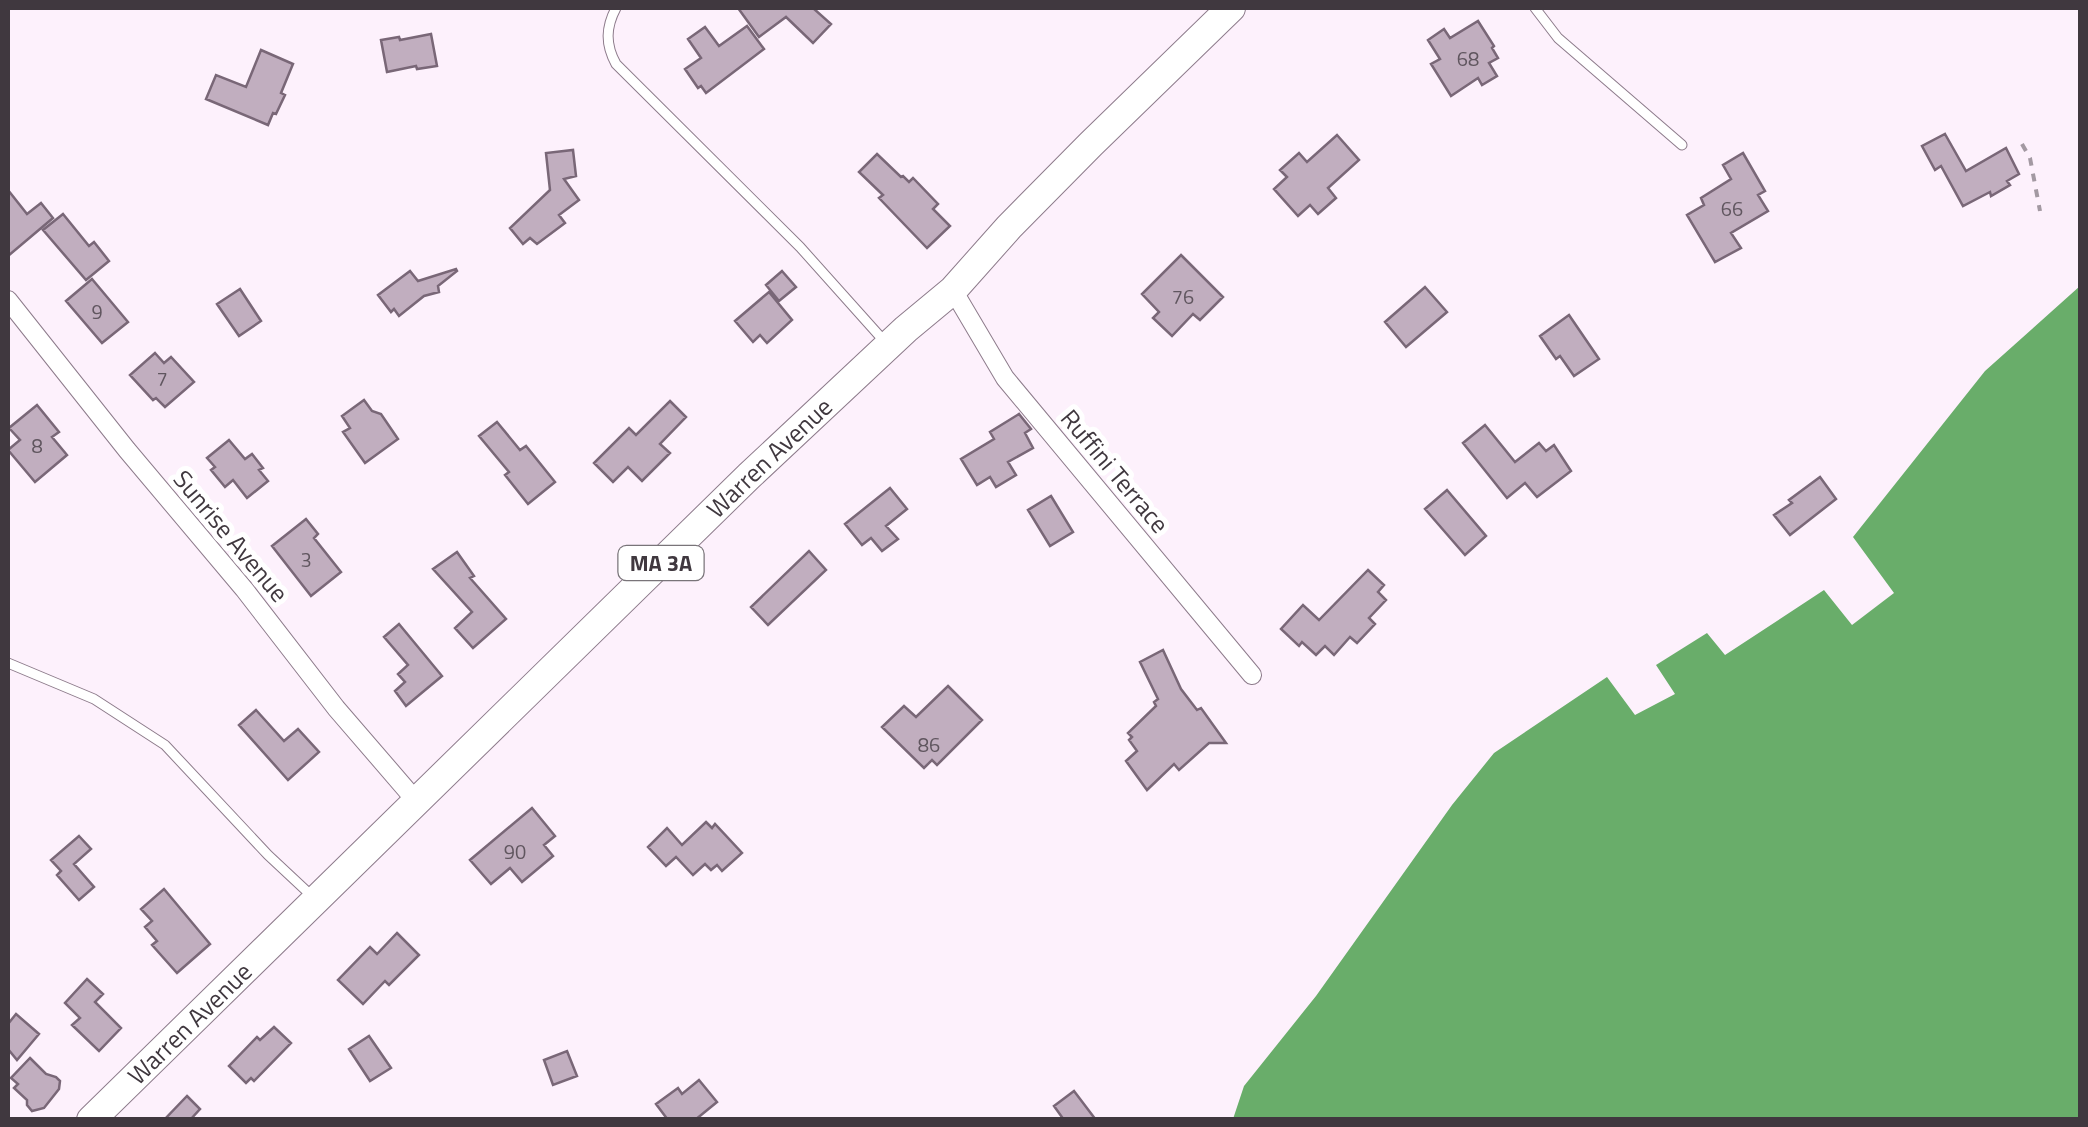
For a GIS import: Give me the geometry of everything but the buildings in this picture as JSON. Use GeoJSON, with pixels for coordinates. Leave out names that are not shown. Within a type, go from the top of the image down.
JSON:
{"type":"FeatureCollection","features":[{"type":"Feature","properties":{"kind":"main road","name":"Warren Avenue"},"geometry":{"type":"LineString","coordinates":[[91,1120],[687,536],[953,290],[1078,158],[1232,8]]}},
{"type":"Feature","properties":{"kind":"street","name":"Ruffini Terrace"},"geometry":{"type":"LineString","coordinates":[[953,290],[1005,378],[1252,675]]}},
{"type":"Feature","properties":{"kind":"street","name":"Sunrise Avenue"},"geometry":{"type":"LineString","coordinates":[[8,300],[336,708],[417,802]]}},
{"type":"Feature","properties":{"kind":"lane"},"geometry":{"type":"LineString","coordinates":[[616,8],[607,29],[616,64],[800,247],[888,347]]}},
{"type":"Feature","properties":{"kind":"lane"},"geometry":{"type":"LineString","coordinates":[[1535,8],[1558,38],[1682,146]]}},
{"type":"Feature","properties":{"kind":"lane"},"geometry":{"type":"LineString","coordinates":[[8,664],[94,699],[165,745],[258,845],[317,901]]}},
{"type":"Feature","properties":{"kind":"path"},"geometry":{"type":"LineString","coordinates":[[2022,144],[2030,158],[2040,211]]}},
{"type":"Feature","properties":{"kind":"shaded area"},"geometry":{"type":"Polygon","coordinates":[[[2080,286],[2080,1119],[1233,1119],[1244,1086],[1316,996],[1452,805],[1494,753],[1607,677],[1635,715],[1675,694],[1656,665],[1707,633],[1725,655],[1824,590],[1852,625],[1894,593],[1853,537],[1985,371],[2080,286]]]}}]}
